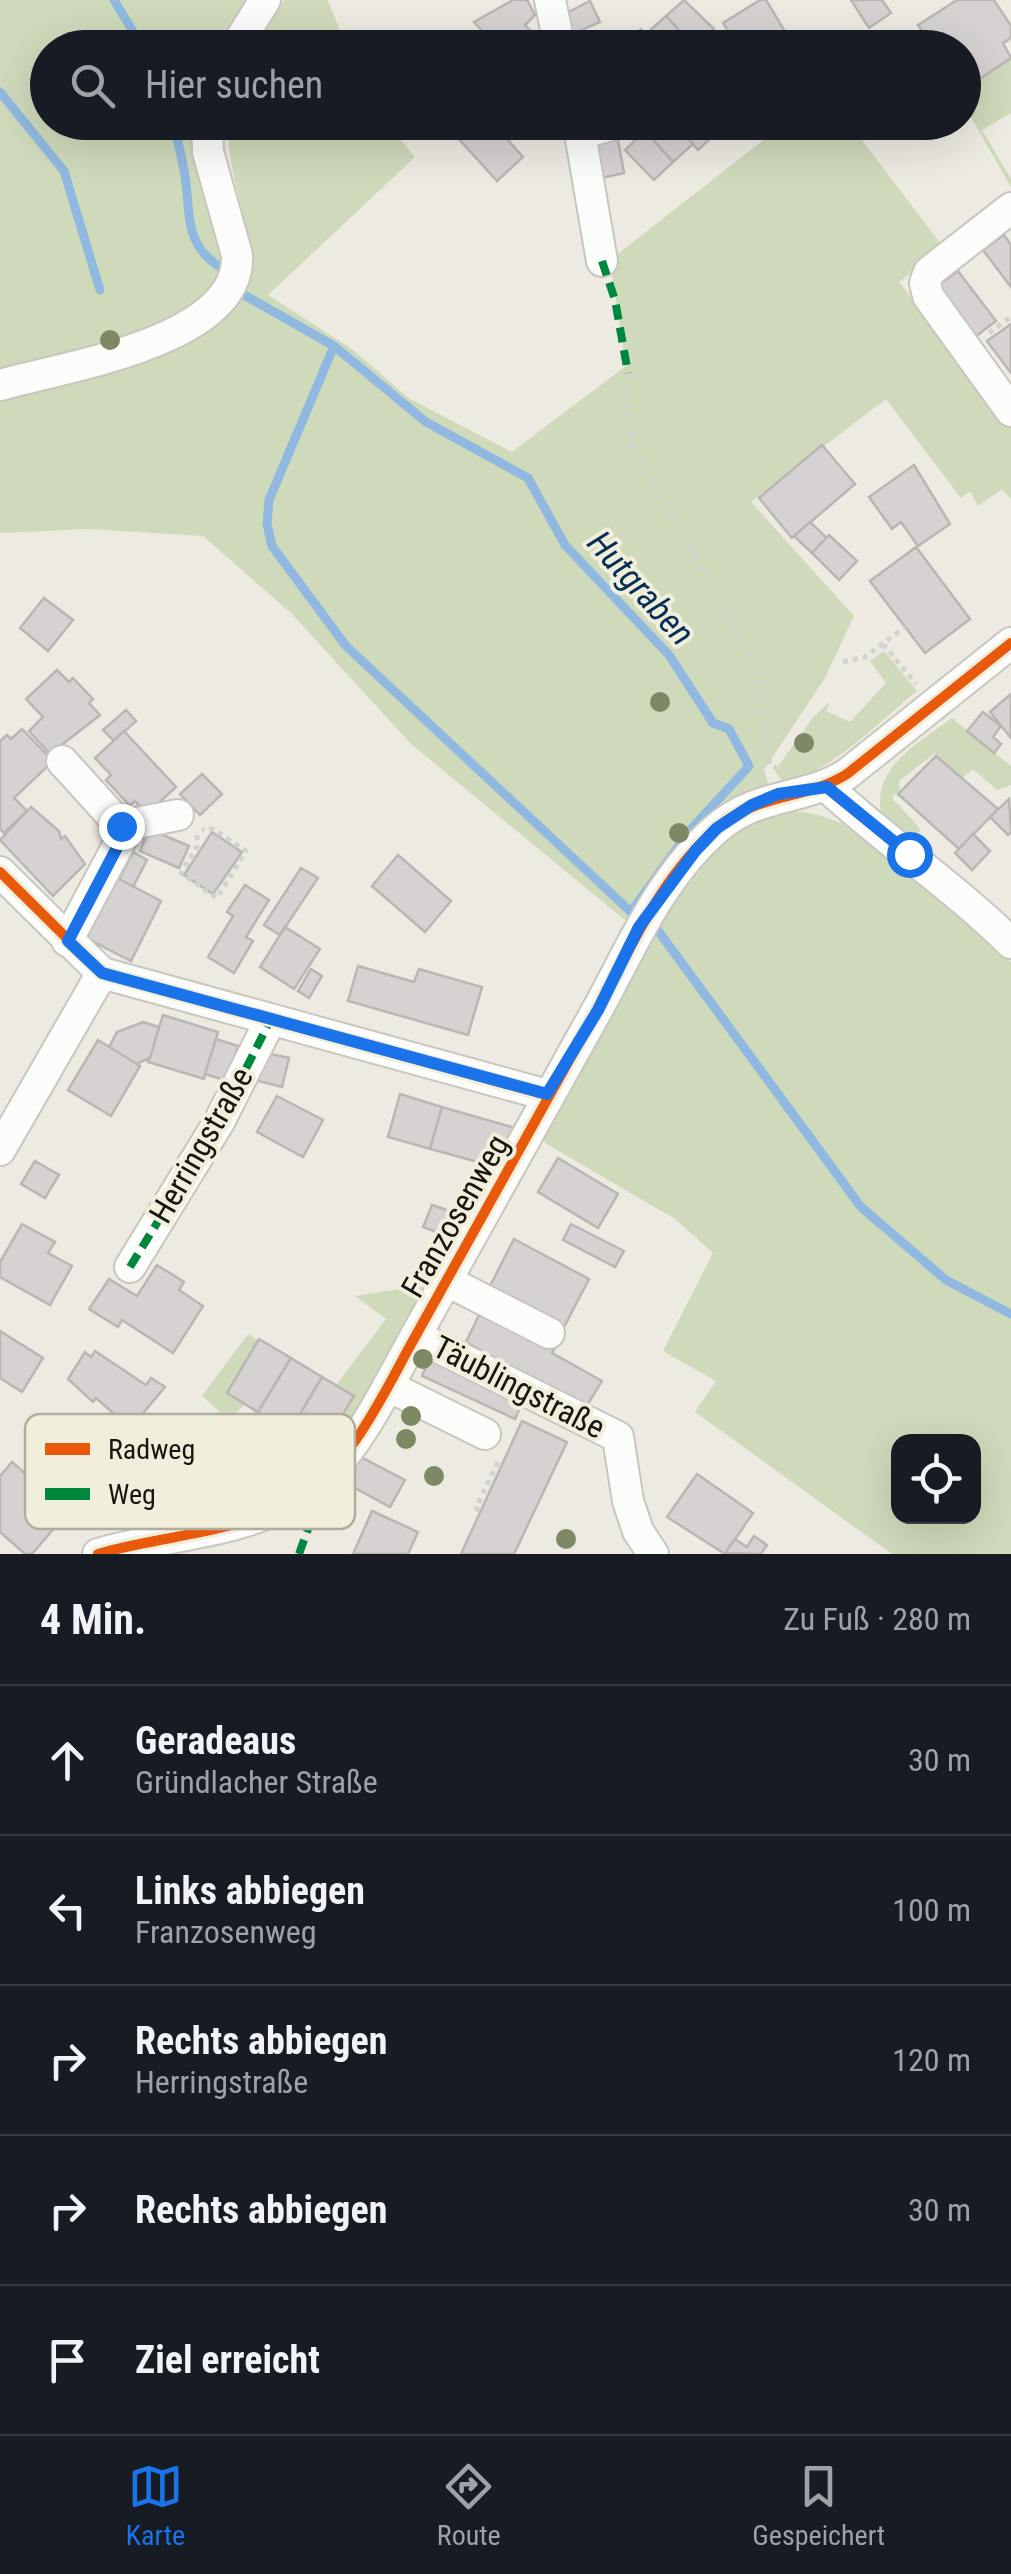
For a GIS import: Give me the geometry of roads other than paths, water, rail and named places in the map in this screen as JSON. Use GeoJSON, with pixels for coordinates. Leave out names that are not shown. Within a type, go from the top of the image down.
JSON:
{"type":"FeatureCollection","features":[{"type":"Feature","properties":{"kind":"street"},"geometry":{"type":"LineString","coordinates":[[246,30],[265,0]]}},
{"type":"Feature","properties":{"kind":"street"},"geometry":{"type":"LineString","coordinates":[[550,0],[556,30]]}},
{"type":"Feature","properties":{"kind":"street"},"geometry":{"type":"LineString","coordinates":[[0,386],[142,346],[199,317],[233,279],[208,140]]}},
{"type":"Feature","properties":{"kind":"street"},"geometry":{"type":"LineString","coordinates":[[581,140],[602,261]]}},
{"type":"Feature","properties":{"kind":"street"},"geometry":{"type":"LineString","coordinates":[[1011,208],[929,272],[925,283],[928,296],[1011,411]]}},
{"type":"Feature","properties":{"kind":"street"},"geometry":{"type":"LineString","coordinates":[[1011,643],[827,787],[872,828],[965,898],[1011,943]]}},
{"type":"Feature","properties":{"kind":"street"},"geometry":{"type":"LineString","coordinates":[[62,762],[121,826],[121,840],[68,941]]}},
{"type":"Feature","properties":{"kind":"street","name":"Franzosenweg"},"geometry":{"type":"LineString","coordinates":[[355,1434],[388,1386],[447,1281],[646,916],[696,850],[738,812],[778,794],[827,787]]}},
{"type":"Feature","properties":{"kind":"street"},"geometry":{"type":"LineString","coordinates":[[121,826],[187,824]]}},
{"type":"Feature","properties":{"kind":"street"},"geometry":{"type":"LineString","coordinates":[[0,872],[102,973],[547,1094]]}},
{"type":"Feature","properties":{"kind":"street"},"geometry":{"type":"LineString","coordinates":[[0,1150],[102,973]]}},
{"type":"Feature","properties":{"kind":"street","name":"Herringstraße"},"geometry":{"type":"LineString","coordinates":[[130,1267],[219,1122],[270,1021]]}},
{"type":"Feature","properties":{"kind":"street"},"geometry":{"type":"LineString","coordinates":[[447,1281],[550,1333]]}},
{"type":"Feature","properties":{"kind":"street","name":"Täublingstraße"},"geometry":{"type":"LineString","coordinates":[[416,1336],[618,1437],[628,1501],[638,1531],[653,1554]]}},
{"type":"Feature","properties":{"kind":"street"},"geometry":{"type":"LineString","coordinates":[[388,1386],[491,1444]]}},
{"type":"Feature","properties":{"kind":"street","name":"Franzosenweg"},"geometry":{"type":"LineString","coordinates":[[98,1554],[200,1529]]}},
{"type":"Feature","properties":{"kind":"waterway","name":"Hutgraben"},"geometry":{"type":"LineString","coordinates":[[114,0],[132,30]]}},
{"type":"Feature","properties":{"kind":"waterway"},"geometry":{"type":"LineString","coordinates":[[0,92],[30,129]]}},
{"type":"Feature","properties":{"kind":"waterway"},"geometry":{"type":"LineString","coordinates":[[39,140],[64,171],[100,290]]}},
{"type":"Feature","properties":{"kind":"waterway","name":"Hutgraben"},"geometry":{"type":"LineString","coordinates":[[178,140],[196,241],[202,252],[225,270]]}},
{"type":"Feature","properties":{"kind":"waterway","name":"Hutgraben"},"geometry":{"type":"LineString","coordinates":[[246,296],[334,346],[426,422],[528,478],[565,545],[669,655],[713,723],[729,729],[749,766],[691,829],[631,912],[659,932],[861,1207],[946,1280],[1011,1314]]}},
{"type":"Feature","properties":{"kind":"waterway","name":"Hutgraben"},"geometry":{"type":"LineString","coordinates":[[334,346],[269,500],[267,524],[272,546],[346,646],[631,912]]}}]}
